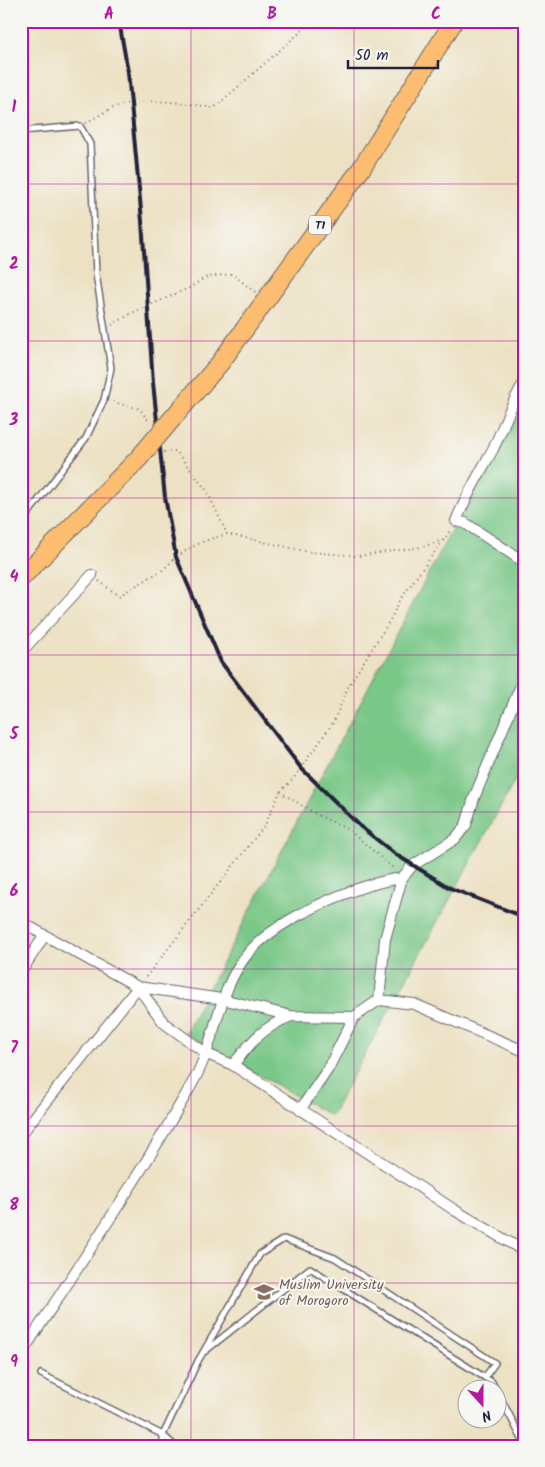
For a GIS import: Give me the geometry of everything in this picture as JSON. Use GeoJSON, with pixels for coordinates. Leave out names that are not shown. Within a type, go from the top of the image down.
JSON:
{"type":"FeatureCollection","features":[{"type":"Feature","properties":{"kind":"highway","name":"T1"},"geometry":{"type":"LineString","coordinates":[[21,578],[138,458],[220,363],[361,169],[454,21]]}},
{"type":"Feature","properties":{"kind":"street"},"geometry":{"type":"LineString","coordinates":[[524,383],[511,403],[494,448],[464,502],[456,521],[465,523],[524,562]]}},
{"type":"Feature","properties":{"kind":"street"},"geometry":{"type":"LineString","coordinates":[[21,652],[92,575]]}},
{"type":"Feature","properties":{"kind":"street"},"geometry":{"type":"LineString","coordinates":[[379,1000],[385,938],[402,878],[412,866],[454,839],[466,825],[474,798],[524,678]]}},
{"type":"Feature","properties":{"kind":"street"},"geometry":{"type":"LineString","coordinates":[[21,1354],[106,1224],[194,1081],[207,1054],[222,999],[250,951],[288,922],[378,881],[402,878]]}},
{"type":"Feature","properties":{"kind":"street"},"geometry":{"type":"LineString","coordinates":[[21,922],[138,987],[222,999],[291,1016],[354,1017]]}},
{"type":"Feature","properties":{"kind":"street"},"geometry":{"type":"LineString","coordinates":[[21,972],[44,936]]}},
{"type":"Feature","properties":{"kind":"street"},"geometry":{"type":"LineString","coordinates":[[138,987],[164,1023],[207,1054],[233,1065],[456,1211],[524,1251]]}},
{"type":"Feature","properties":{"kind":"street"},"geometry":{"type":"LineString","coordinates":[[21,1134],[138,987]]}},
{"type":"Feature","properties":{"kind":"street"},"geometry":{"type":"LineString","coordinates":[[300,1110],[328,1069],[354,1017],[379,1000],[414,1004],[524,1051]]}},
{"type":"Feature","properties":{"kind":"street"},"geometry":{"type":"LineString","coordinates":[[233,1065],[251,1042],[271,1024],[291,1016]]}},
{"type":"Feature","properties":{"kind":"lane"},"geometry":{"type":"LineString","coordinates":[[21,131],[80,126],[90,144],[96,274],[111,368],[104,400],[86,438],[21,523]]}},
{"type":"Feature","properties":{"kind":"lane"},"geometry":{"type":"LineString","coordinates":[[163,1446],[163,1435],[202,1354],[260,1254],[284,1239],[335,1258],[496,1363],[485,1377]]}},
{"type":"Feature","properties":{"kind":"lane"},"geometry":{"type":"LineString","coordinates":[[202,1354],[310,1268],[489,1380]]}},
{"type":"Feature","properties":{"kind":"lane"},"geometry":{"type":"LineString","coordinates":[[40,1374],[163,1435],[175,1446]]}},
{"type":"Feature","properties":{"kind":"lane"},"geometry":{"type":"LineString","coordinates":[[508,1412],[524,1443]]}},
{"type":"Feature","properties":{"kind":"path"},"geometry":{"type":"LineString","coordinates":[[80,126],[117,106],[131,103],[182,102],[214,108],[312,21]]}},
{"type":"Feature","properties":{"kind":"path"},"geometry":{"type":"LineString","coordinates":[[104,330],[132,313],[188,289],[207,277],[232,274],[266,301]]}},
{"type":"Feature","properties":{"kind":"path"},"geometry":{"type":"LineString","coordinates":[[104,400],[140,409],[152,427]]}},
{"type":"Feature","properties":{"kind":"path"},"geometry":{"type":"LineString","coordinates":[[160,451],[176,451],[208,491],[227,534]]}},
{"type":"Feature","properties":{"kind":"path"},"geometry":{"type":"LineString","coordinates":[[138,987],[265,825],[280,792],[293,779],[333,723],[349,685],[389,622],[402,597],[456,521]]}},
{"type":"Feature","properties":{"kind":"path"},"geometry":{"type":"LineString","coordinates":[[92,575],[119,596],[164,570],[176,557],[204,540],[227,534],[310,552],[358,556],[422,547],[443,540]]}},
{"type":"Feature","properties":{"kind":"path"},"geometry":{"type":"LineString","coordinates":[[280,792],[316,814],[349,830],[387,862],[402,878]]}},
{"type":"Feature","properties":{"kind":"green space"},"geometry":{"type":"Polygon","coordinates":[[[524,394],[524,764],[331,1116],[185,1033],[524,394]]]}},
{"type":"Feature","properties":{"kind":"railway"},"geometry":{"type":"LineString","coordinates":[[119,21],[128,72],[142,221],[153,383],[165,497],[176,557],[221,662],[301,768],[361,827],[395,854],[450,888],[524,917]]}},
{"type":"Feature","properties":{"kind":"place","name":"Muslim University of Morogoro"},"geometry":{"type":"Point","coordinates":[264,1292]}}]}
